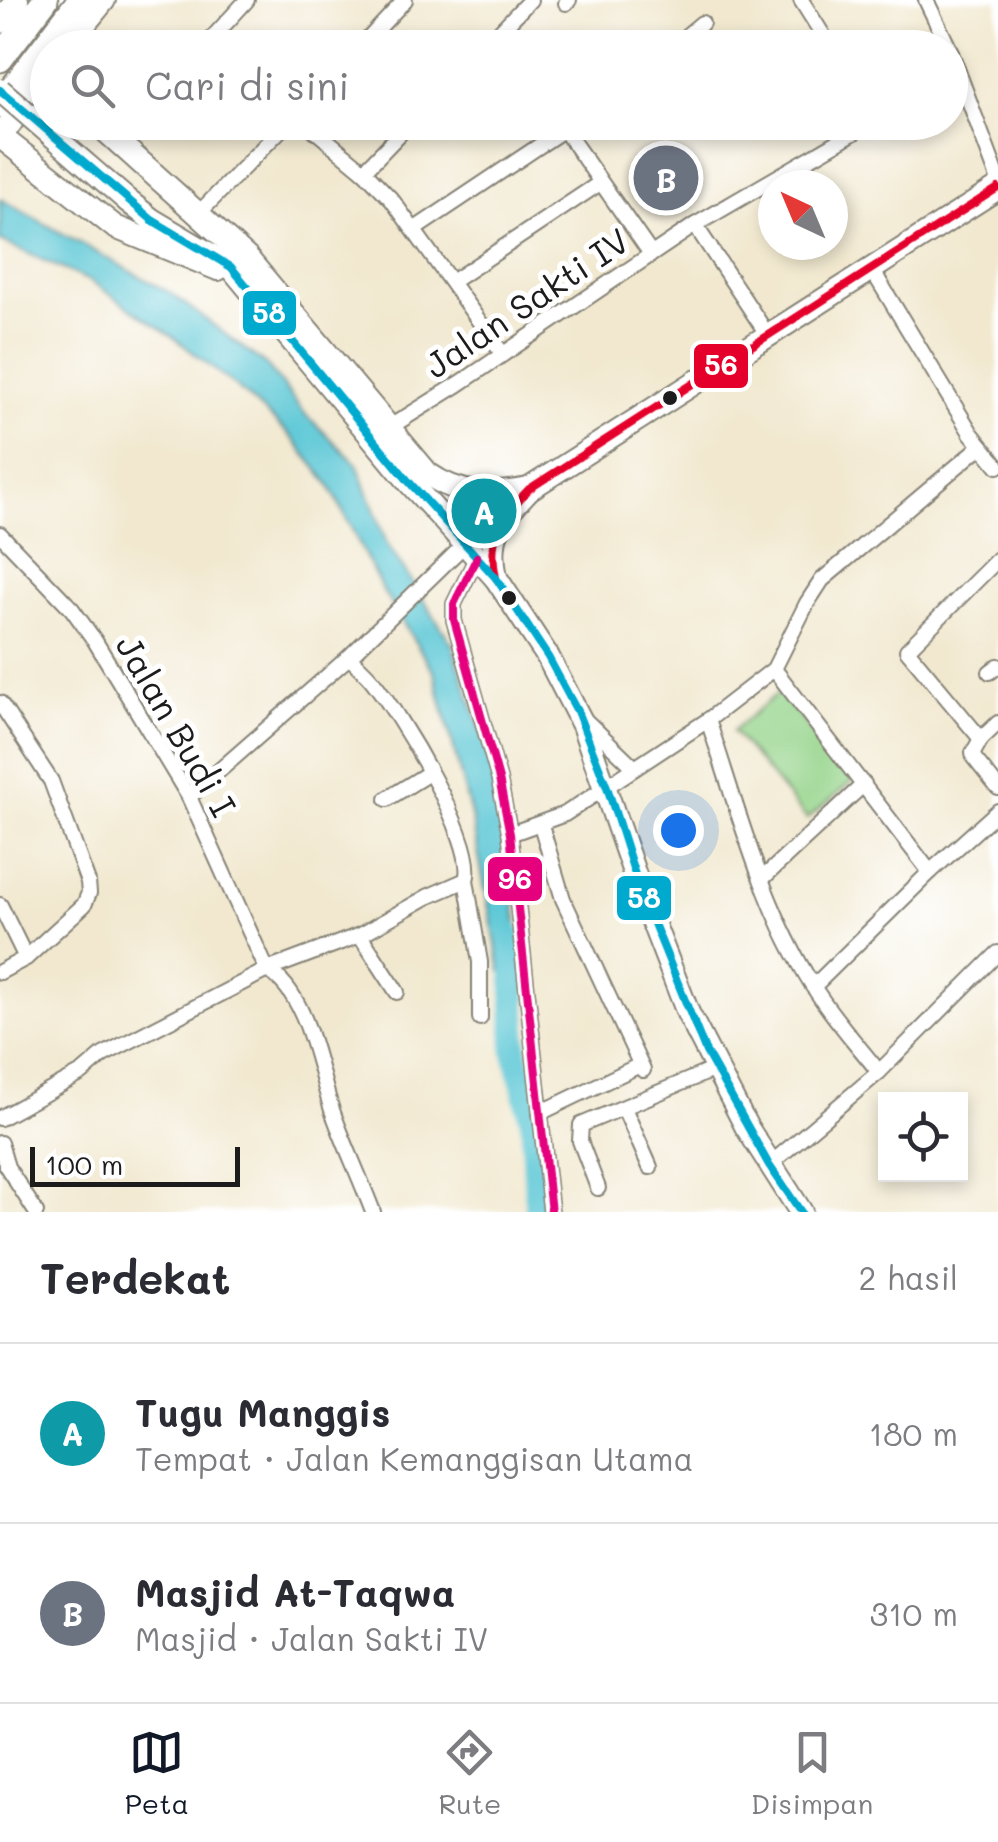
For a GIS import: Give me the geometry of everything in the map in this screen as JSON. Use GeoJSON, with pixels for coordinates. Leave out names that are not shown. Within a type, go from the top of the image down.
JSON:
{"type":"FeatureCollection","features":[{"type":"Feature","properties":{"kind":"highway"},"geometry":{"type":"LineString","coordinates":[[0,59],[46,0]]}},
{"type":"Feature","properties":{"kind":"highway"},"geometry":{"type":"LineString","coordinates":[[57,30],[80,0]]}},
{"type":"Feature","properties":{"kind":"highway"},"geometry":{"type":"LineString","coordinates":[[0,105],[30,66]]}},
{"type":"Feature","properties":{"kind":"main road"},"geometry":{"type":"LineString","coordinates":[[0,22],[17,0]]}},
{"type":"Feature","properties":{"kind":"main road"},"geometry":{"type":"LineString","coordinates":[[80,30],[104,0]]}},
{"type":"Feature","properties":{"kind":"main road"},"geometry":{"type":"LineString","coordinates":[[0,90],[30,116]]}},
{"type":"Feature","properties":{"kind":"main road"},"geometry":{"type":"LineString","coordinates":[[30,97],[0,138],[90,210],[115,227],[244,268]]}},
{"type":"Feature","properties":{"kind":"main road"},"geometry":{"type":"LineString","coordinates":[[58,140],[152,220],[244,268],[428,474],[459,492],[488,495],[529,489]]}},
{"type":"Feature","properties":{"kind":"main road"},"geometry":{"type":"LineString","coordinates":[[118,140],[199,213],[470,551],[496,578],[548,658],[576,711],[607,787],[688,1014],[769,1166],[800,1212]]}},
{"type":"Feature","properties":{"kind":"main road"},"geometry":{"type":"LineString","coordinates":[[496,578],[494,533],[529,489],[998,188]]}},
{"type":"Feature","properties":{"kind":"street"},"geometry":{"type":"LineString","coordinates":[[220,30],[247,0]]}},
{"type":"Feature","properties":{"kind":"street"},"geometry":{"type":"LineString","coordinates":[[377,30],[405,0]]}},
{"type":"Feature","properties":{"kind":"street"},"geometry":{"type":"LineString","coordinates":[[501,30],[530,0]]}},
{"type":"Feature","properties":{"kind":"street"},"geometry":{"type":"LineString","coordinates":[[800,0],[819,30]]}},
{"type":"Feature","properties":{"kind":"street"},"geometry":{"type":"LineString","coordinates":[[926,0],[941,30]]}},
{"type":"Feature","properties":{"kind":"street"},"geometry":{"type":"LineString","coordinates":[[694,30],[702,23]]}},
{"type":"Feature","properties":{"kind":"street"},"geometry":{"type":"LineString","coordinates":[[968,105],[998,178]]}},
{"type":"Feature","properties":{"kind":"street"},"geometry":{"type":"LineString","coordinates":[[199,213],[270,140]]}},
{"type":"Feature","properties":{"kind":"street"},"geometry":{"type":"LineString","coordinates":[[326,140],[364,171],[415,230],[502,354]]}},
{"type":"Feature","properties":{"kind":"street"},"geometry":{"type":"LineString","coordinates":[[364,171],[394,140]]}},
{"type":"Feature","properties":{"kind":"street"},"geometry":{"type":"LineString","coordinates":[[415,230],[544,140]]}},
{"type":"Feature","properties":{"kind":"street"},"geometry":{"type":"LineString","coordinates":[[575,140],[651,254]]}},
{"type":"Feature","properties":{"kind":"street","name":"Jalan Sakti IV"},"geometry":{"type":"LineString","coordinates":[[390,427],[695,225],[841,140]]}},
{"type":"Feature","properties":{"kind":"street"},"geometry":{"type":"LineString","coordinates":[[453,282],[600,183]]}},
{"type":"Feature","properties":{"kind":"street"},"geometry":{"type":"LineString","coordinates":[[695,225],[767,334]]}},
{"type":"Feature","properties":{"kind":"street"},"geometry":{"type":"LineString","coordinates":[[871,268],[981,446],[998,466]]}},
{"type":"Feature","properties":{"kind":"street"},"geometry":{"type":"LineString","coordinates":[[510,834],[565,814],[708,720],[774,669],[822,580],[981,446]]}},
{"type":"Feature","properties":{"kind":"street","name":"Jalan Budi I"},"geometry":{"type":"LineString","coordinates":[[0,534],[62,597],[88,631],[189,797],[267,970],[280,979],[300,1012],[316,1050],[330,1105],[373,1212]]}},
{"type":"Feature","properties":{"kind":"street"},"geometry":{"type":"LineString","coordinates":[[189,797],[349,657],[418,589],[470,551]]}},
{"type":"Feature","properties":{"kind":"street"},"geometry":{"type":"LineString","coordinates":[[470,551],[454,604],[454,620],[499,779],[510,834],[551,1212]]}},
{"type":"Feature","properties":{"kind":"street"},"geometry":{"type":"LineString","coordinates":[[981,739],[907,650],[998,560]]}},
{"type":"Feature","properties":{"kind":"street"},"geometry":{"type":"LineString","coordinates":[[349,657],[398,716],[455,822],[469,870],[466,880],[480,962],[480,1018]]}},
{"type":"Feature","properties":{"kind":"street"},"geometry":{"type":"LineString","coordinates":[[774,669],[930,872]]}},
{"type":"Feature","properties":{"kind":"street"},"geometry":{"type":"LineString","coordinates":[[0,703],[51,781],[89,893],[84,905],[26,958],[0,972]]}},
{"type":"Feature","properties":{"kind":"street"},"geometry":{"type":"LineString","coordinates":[[576,711],[634,768]]}},
{"type":"Feature","properties":{"kind":"street"},"geometry":{"type":"LineString","coordinates":[[708,720],[762,880],[813,987],[879,1072]]}},
{"type":"Feature","properties":{"kind":"street"},"geometry":{"type":"LineString","coordinates":[[998,724],[981,739],[974,758],[998,788]]}},
{"type":"Feature","properties":{"kind":"street"},"geometry":{"type":"LineString","coordinates":[[387,799],[429,773]]}},
{"type":"Feature","properties":{"kind":"street"},"geometry":{"type":"LineString","coordinates":[[762,880],[864,784]]}},
{"type":"Feature","properties":{"kind":"street"},"geometry":{"type":"LineString","coordinates":[[813,987],[998,811]]}},
{"type":"Feature","properties":{"kind":"street"},"geometry":{"type":"LineString","coordinates":[[540,1112],[642,1068],[563,899],[541,824]]}},
{"type":"Feature","properties":{"kind":"street"},"geometry":{"type":"LineString","coordinates":[[0,1118],[82,1073],[103,1055],[267,970],[360,935],[466,880]]}},
{"type":"Feature","properties":{"kind":"street"},"geometry":{"type":"LineString","coordinates":[[0,905],[26,958]]}},
{"type":"Feature","properties":{"kind":"street"},"geometry":{"type":"LineString","coordinates":[[360,935],[397,992]]}},
{"type":"Feature","properties":{"kind":"street"},"geometry":{"type":"LineString","coordinates":[[769,1166],[879,1072],[998,953]]}},
{"type":"Feature","properties":{"kind":"street"},"geometry":{"type":"LineString","coordinates":[[598,1188],[580,1141],[581,1125],[715,1070]]}},
{"type":"Feature","properties":{"kind":"street"},"geometry":{"type":"LineString","coordinates":[[624,1108],[650,1168]]}},
{"type":"Feature","properties":{"kind":"street"},"geometry":{"type":"LineString","coordinates":[[0,1143],[5,1163],[36,1212]]}},
{"type":"Feature","properties":{"kind":"green space"},"geometry":{"type":"Polygon","coordinates":[[[779,692],[853,781],[807,819],[733,731],[779,692]]]}},
{"type":"Feature","properties":{"kind":"water"},"geometry":{"type":"Polygon","coordinates":[[[0,199],[172,294],[267,366],[306,415],[357,464],[387,544],[452,644],[502,794],[521,956],[501,971],[471,815],[434,672],[384,593],[329,484],[288,433],[172,336],[92,282],[0,241],[0,199]]]}},
{"type":"Feature","properties":{"kind":"waterway"},"geometry":{"type":"LineString","coordinates":[[507,930],[514,959],[515,1051],[533,1124],[537,1212]]}},
{"type":"Feature","properties":{"kind":"transit line","name":"58"},"geometry":{"type":"LineString","coordinates":[[0,90],[30,116]]}},
{"type":"Feature","properties":{"kind":"transit line","name":"58"},"geometry":{"type":"LineString","coordinates":[[58,140],[152,220],[231,267],[410,483],[496,578],[548,657],[577,711],[607,787],[638,884],[705,1050],[769,1165],[801,1212]]}},
{"type":"Feature","properties":{"kind":"transit line","name":"56"},"geometry":{"type":"LineString","coordinates":[[496,578],[493,550],[498,529],[529,489],[998,188]]}},
{"type":"Feature","properties":{"kind":"transit line","name":"96"},"geometry":{"type":"LineString","coordinates":[[477,557],[454,604],[454,620],[499,779],[510,834],[551,1212]]}},
{"type":"Feature","properties":{"kind":"place","name":"Masjid At-Taqwa"},"geometry":{"type":"Point","coordinates":[666,178]}},
{"type":"Feature","properties":{"kind":"place","name":"Tugu Manggis"},"geometry":{"type":"Point","coordinates":[484,511]}}]}
